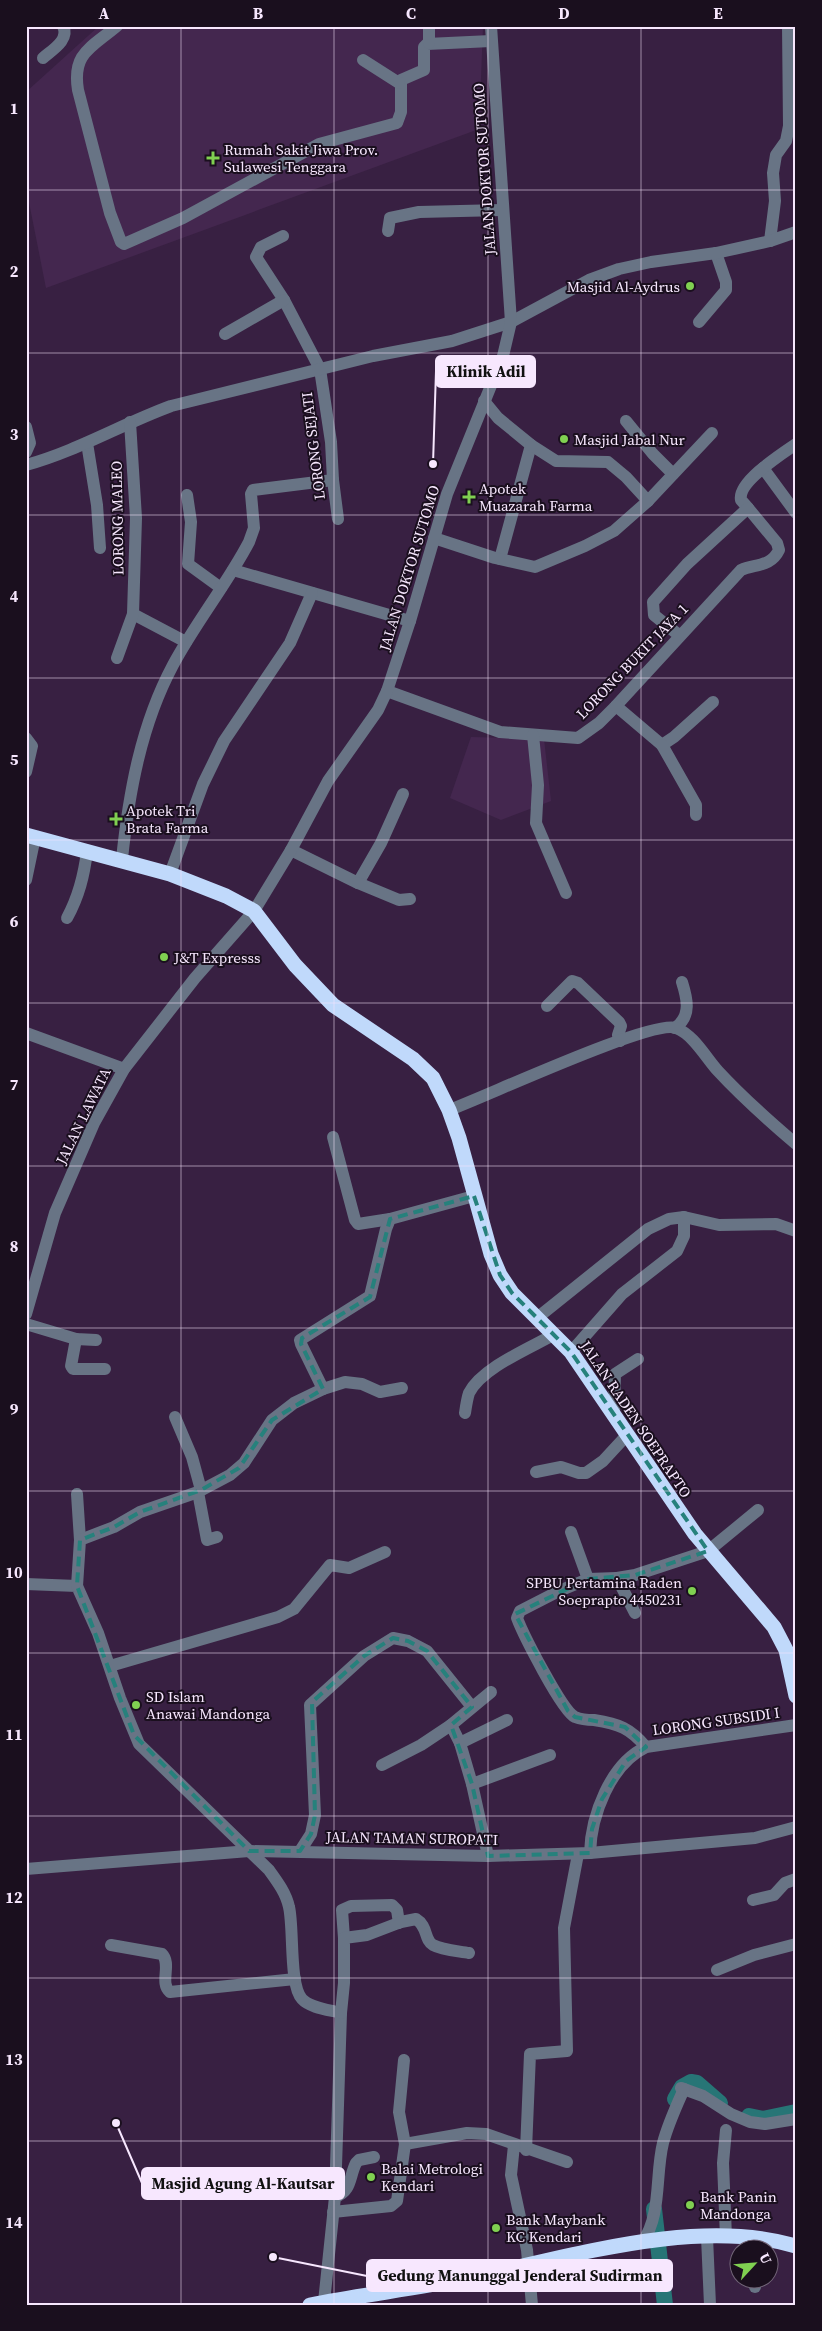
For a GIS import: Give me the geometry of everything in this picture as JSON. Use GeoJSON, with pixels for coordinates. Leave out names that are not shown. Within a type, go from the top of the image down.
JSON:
{"type":"FeatureCollection","features":[{"type":"Feature","properties":{"kind":"highway","name":"JALAN RADEN SOEPRAPTO"},"geometry":{"type":"LineString","coordinates":[[31,836],[122,859],[170,874],[226,896],[254,911],[295,965],[333,1006],[425,1068],[450,1110],[491,1254],[500,1275],[512,1293],[570,1352],[614,1414],[662,1489],[708,1550],[759,1606],[774,1627],[786,1650],[796,1696]]}},
{"type":"Feature","properties":{"kind":"highway"},"geometry":{"type":"LineString","coordinates":[[317,2303],[342,2302],[644,2242],[726,2236],[734,2238]]}},
{"type":"Feature","properties":{"kind":"highway"},"geometry":{"type":"LineString","coordinates":[[780,2245],[796,2246]]}},
{"type":"Feature","properties":{"kind":"street"},"geometry":{"type":"LineString","coordinates":[[43,58],[64,38],[66,32],[63,26]]}},
{"type":"Feature","properties":{"kind":"street"},"geometry":{"type":"LineString","coordinates":[[117,26],[86,52],[78,61],[76,70],[78,90],[110,213],[121,242],[124,244],[183,218],[319,144],[397,123],[401,112],[399,83]]}},
{"type":"Feature","properties":{"kind":"street"},"geometry":{"type":"LineString","coordinates":[[429,26],[429,43]]}},
{"type":"Feature","properties":{"kind":"street","name":"JALAN DOKTOR SUTOMO"},"geometry":{"type":"LineString","coordinates":[[254,911],[291,850],[328,781],[378,710],[387,691],[410,621],[447,494],[503,356],[510,322],[491,26]]}},
{"type":"Feature","properties":{"kind":"street"},"geometry":{"type":"LineString","coordinates":[[770,241],[775,201],[773,173],[776,155],[786,140],[789,126],[788,26]]}},
{"type":"Feature","properties":{"kind":"street"},"geometry":{"type":"LineString","coordinates":[[399,83],[401,80],[424,70],[424,47],[429,43],[491,40]]}},
{"type":"Feature","properties":{"kind":"street"},"geometry":{"type":"LineString","coordinates":[[363,60],[399,83]]}},
{"type":"Feature","properties":{"kind":"street"},"geometry":{"type":"LineString","coordinates":[[388,231],[390,218],[419,212],[502,210]]}},
{"type":"Feature","properties":{"kind":"street"},"geometry":{"type":"LineString","coordinates":[[26,465],[87,443],[130,422],[171,406],[373,356],[452,341],[510,322],[590,280],[619,269],[650,262],[716,253],[770,241],[796,232]]}},
{"type":"Feature","properties":{"kind":"street","name":"LORONG SEJATI"},"geometry":{"type":"LineString","coordinates":[[283,236],[261,247],[256,257],[284,300],[320,369],[333,463],[338,520]]}},
{"type":"Feature","properties":{"kind":"street"},"geometry":{"type":"LineString","coordinates":[[699,322],[726,290],[726,282],[716,253]]}},
{"type":"Feature","properties":{"kind":"street"},"geometry":{"type":"LineString","coordinates":[[225,334],[284,300]]}},
{"type":"Feature","properties":{"kind":"street"},"geometry":{"type":"LineString","coordinates":[[484,401],[498,418],[531,445],[556,461],[608,462],[626,477],[648,501]]}},
{"type":"Feature","properties":{"kind":"street"},"geometry":{"type":"LineString","coordinates":[[626,421],[653,454],[673,474]]}},
{"type":"Feature","properties":{"kind":"street","name":"LORONG MALEO"},"geometry":{"type":"LineString","coordinates":[[117,658],[133,614],[136,509],[130,422]]}},
{"type":"Feature","properties":{"kind":"street"},"geometry":{"type":"LineString","coordinates":[[26,427],[30,443],[26,452]]}},
{"type":"Feature","properties":{"kind":"street"},"geometry":{"type":"LineString","coordinates":[[434,538],[500,559],[535,567],[585,546],[614,530],[648,501],[712,433]]}},
{"type":"Feature","properties":{"kind":"street"},"geometry":{"type":"LineString","coordinates":[[87,443],[97,505],[100,548]]}},
{"type":"Feature","properties":{"kind":"street"},"geometry":{"type":"LineString","coordinates":[[680,636],[654,615],[653,602],[686,564],[750,511],[740,496],[763,468],[796,444]]}},
{"type":"Feature","properties":{"kind":"street"},"geometry":{"type":"LineString","coordinates":[[500,559],[531,445]]}},
{"type":"Feature","properties":{"kind":"street"},"geometry":{"type":"LineString","coordinates":[[763,468],[796,513]]}},
{"type":"Feature","properties":{"kind":"street"},"geometry":{"type":"LineString","coordinates":[[122,859],[128,799],[152,712],[166,679],[186,642],[250,542],[254,528],[251,494],[253,490],[333,480]]}},
{"type":"Feature","properties":{"kind":"street"},"geometry":{"type":"LineString","coordinates":[[187,495],[191,522],[188,564],[221,588]]}},
{"type":"Feature","properties":{"kind":"street","name":"LORONG BUKIT JAYA 1"},"geometry":{"type":"LineString","coordinates":[[387,691],[482,728],[500,732],[578,738],[599,723],[616,706],[741,570],[760,566],[776,557],[779,550],[777,543],[750,511]]}},
{"type":"Feature","properties":{"kind":"street"},"geometry":{"type":"LineString","coordinates":[[233,570],[410,621]]}},
{"type":"Feature","properties":{"kind":"street"},"geometry":{"type":"LineString","coordinates":[[170,874],[203,784],[224,741],[290,643],[312,593]]}},
{"type":"Feature","properties":{"kind":"street"},"geometry":{"type":"LineString","coordinates":[[133,614],[186,642]]}},
{"type":"Feature","properties":{"kind":"street"},"geometry":{"type":"LineString","coordinates":[[662,745],[674,737],[713,702]]}},
{"type":"Feature","properties":{"kind":"street"},"geometry":{"type":"LineString","coordinates":[[616,706],[662,745],[696,804],[696,815]]}},
{"type":"Feature","properties":{"kind":"street"},"geometry":{"type":"LineString","coordinates":[[533,735],[538,785],[536,823],[566,892]]}},
{"type":"Feature","properties":{"kind":"street"},"geometry":{"type":"LineString","coordinates":[[26,738],[32,746],[26,772]]}},
{"type":"Feature","properties":{"kind":"street"},"geometry":{"type":"LineString","coordinates":[[358,883],[381,843],[403,794]]}},
{"type":"Feature","properties":{"kind":"street"},"geometry":{"type":"LineString","coordinates":[[26,880],[31,836]]}},
{"type":"Feature","properties":{"kind":"street"},"geometry":{"type":"LineString","coordinates":[[291,850],[385,896],[399,900],[410,899]]}},
{"type":"Feature","properties":{"kind":"street"},"geometry":{"type":"LineString","coordinates":[[67,918],[77,900],[83,881],[87,851]]}},
{"type":"Feature","properties":{"kind":"street","name":"JALAN LAWATA"},"geometry":{"type":"LineString","coordinates":[[26,1314],[55,1213],[94,1123],[124,1069],[195,978],[254,911]]}},
{"type":"Feature","properties":{"kind":"street"},"geometry":{"type":"LineString","coordinates":[[547,1006],[566,984],[572,980],[578,983],[619,1022],[621,1026],[618,1035],[620,1041]]}},
{"type":"Feature","properties":{"kind":"street"},"geometry":{"type":"LineString","coordinates":[[450,1110],[620,1041],[653,1029],[675,1028],[681,1024],[686,1012],[686,996],[682,982]]}},
{"type":"Feature","properties":{"kind":"street"},"geometry":{"type":"LineString","coordinates":[[675,1028],[689,1037],[718,1071],[796,1144]]}},
{"type":"Feature","properties":{"kind":"street"},"geometry":{"type":"LineString","coordinates":[[26,1033],[124,1069]]}},
{"type":"Feature","properties":{"kind":"street"},"geometry":{"type":"LineString","coordinates":[[333,1137],[355,1220],[358,1224],[390,1219],[474,1196]]}},
{"type":"Feature","properties":{"kind":"street"},"geometry":{"type":"LineString","coordinates":[[537,1318],[648,1229],[669,1219],[684,1217],[719,1225],[776,1224],[796,1231]]}},
{"type":"Feature","properties":{"kind":"street"},"geometry":{"type":"LineString","coordinates":[[570,1352],[622,1294],[681,1246],[684,1236],[684,1217]]}},
{"type":"Feature","properties":{"kind":"street"},"geometry":{"type":"LineString","coordinates":[[323,1389],[300,1340],[370,1296],[390,1219]]}},
{"type":"Feature","properties":{"kind":"street"},"geometry":{"type":"LineString","coordinates":[[26,1324],[76,1339],[96,1340]]}},
{"type":"Feature","properties":{"kind":"street"},"geometry":{"type":"LineString","coordinates":[[464,1413],[469,1394],[477,1381],[497,1366],[553,1335]]}},
{"type":"Feature","properties":{"kind":"street"},"geometry":{"type":"LineString","coordinates":[[76,1339],[71,1366],[73,1369],[105,1369]]}},
{"type":"Feature","properties":{"kind":"street"},"geometry":{"type":"LineString","coordinates":[[614,1414],[615,1374],[638,1359]]}},
{"type":"Feature","properties":{"kind":"street"},"geometry":{"type":"LineString","coordinates":[[80,1540],[114,1527],[140,1512],[200,1491],[239,1468],[272,1420],[283,1411],[323,1389],[345,1382],[362,1384],[380,1392],[402,1388]]}},
{"type":"Feature","properties":{"kind":"street"},"geometry":{"type":"LineString","coordinates":[[175,1417],[192,1457],[200,1491],[207,1540],[217,1537]]}},
{"type":"Feature","properties":{"kind":"street"},"geometry":{"type":"LineString","coordinates":[[536,1472],[561,1467],[579,1473],[586,1473],[603,1461],[627,1435]]}},
{"type":"Feature","properties":{"kind":"street"},"geometry":{"type":"LineString","coordinates":[[77,1494],[80,1540],[77,1586],[139,1744],[270,1870],[285,1894],[290,1909],[295,1979],[298,1993],[308,2004],[341,2013]]}},
{"type":"Feature","properties":{"kind":"street"},"geometry":{"type":"LineString","coordinates":[[646,1747],[633,1731],[624,1727],[575,1717],[568,1711],[558,1698],[517,1618],[520,1611],[559,1590],[588,1579],[635,1575],[708,1550],[758,1510]]}},
{"type":"Feature","properties":{"kind":"street"},"geometry":{"type":"LineString","coordinates":[[570,1532],[588,1579]]}},
{"type":"Feature","properties":{"kind":"street"},"geometry":{"type":"LineString","coordinates":[[110,1666],[278,1617],[294,1609],[330,1565],[349,1568],[385,1552]]}},
{"type":"Feature","properties":{"kind":"street"},"geometry":{"type":"LineString","coordinates":[[617,1578],[635,1613]]}},
{"type":"Feature","properties":{"kind":"street"},"geometry":{"type":"LineString","coordinates":[[26,1584],[77,1586]]}},
{"type":"Feature","properties":{"kind":"street"},"geometry":{"type":"LineString","coordinates":[[300,1852],[311,1834],[315,1815],[310,1705],[364,1656],[393,1638],[408,1641],[427,1651],[472,1707]]}},
{"type":"Feature","properties":{"kind":"street"},"geometry":{"type":"LineString","coordinates":[[382,1765],[420,1745],[450,1725],[490,1692]]}},
{"type":"Feature","properties":{"kind":"street"},"geometry":{"type":"LineString","coordinates":[[460,1743],[507,1720]]}},
{"type":"Feature","properties":{"kind":"street"},"geometry":{"type":"LineString","coordinates":[[450,1725],[460,1743],[472,1784],[488,1856]]}},
{"type":"Feature","properties":{"kind":"street","name":"LORONG SUBSIDI I"},"geometry":{"type":"LineString","coordinates":[[520,2147],[530,2054],[567,2051],[564,1928],[584,1854],[602,1799],[626,1762],[634,1753],[646,1747],[796,1725]]}},
{"type":"Feature","properties":{"kind":"street"},"geometry":{"type":"LineString","coordinates":[[472,1784],[550,1755]]}},
{"type":"Feature","properties":{"kind":"street","name":"JALAN TAMAN SUROPATI"},"geometry":{"type":"LineString","coordinates":[[26,1869],[249,1851],[488,1856],[584,1854],[755,1838],[796,1827]]}},
{"type":"Feature","properties":{"kind":"street"},"geometry":{"type":"LineString","coordinates":[[753,1900],[770,1897],[779,1891],[784,1883],[796,1879]]}},
{"type":"Feature","properties":{"kind":"street"},"geometry":{"type":"LineString","coordinates":[[317,2303],[334,2197],[341,2013],[344,1983],[342,1910],[351,1906],[392,1904],[397,1910],[399,1922]]}},
{"type":"Feature","properties":{"kind":"street"},"geometry":{"type":"LineString","coordinates":[[344,1938],[379,1932],[399,1922],[416,1919],[423,1925],[433,1945],[469,1953]]}},
{"type":"Feature","properties":{"kind":"street"},"geometry":{"type":"LineString","coordinates":[[717,1970],[754,1955],[796,1944]]}},
{"type":"Feature","properties":{"kind":"street"},"geometry":{"type":"LineString","coordinates":[[111,1945],[164,1956],[166,1987],[170,1992],[295,1979]]}},
{"type":"Feature","properties":{"kind":"street"},"geometry":{"type":"LineString","coordinates":[[333,2212],[395,2203],[405,2144],[401,2135],[399,2112],[404,2060]]}},
{"type":"Feature","properties":{"kind":"street"},"geometry":{"type":"LineString","coordinates":[[644,2242],[652,2226],[663,2143],[683,2089],[710,2099],[731,2114],[750,2122],[765,2124],[796,2119]]}},
{"type":"Feature","properties":{"kind":"street"},"geometry":{"type":"LineString","coordinates":[[726,2130],[723,2163],[726,2236]]}},
{"type":"Feature","properties":{"kind":"street"},"geometry":{"type":"LineString","coordinates":[[405,2144],[467,2133],[486,2134],[567,2162]]}},
{"type":"Feature","properties":{"kind":"street"},"geometry":{"type":"LineString","coordinates":[[520,2147],[511,2175],[528,2265],[532,2305]]}},
{"type":"Feature","properties":{"kind":"street"},"geometry":{"type":"LineString","coordinates":[[334,2197],[344,2193],[348,2188],[356,2163],[364,2158],[374,2157]]}},
{"type":"Feature","properties":{"kind":"street"},"geometry":{"type":"LineString","coordinates":[[708,2237],[710,2305]]}},
{"type":"Feature","properties":{"kind":"highlighted area"},"geometry":{"type":"Polygon","coordinates":[[[474,1196],[500,1275],[512,1293],[571,1352],[708,1551],[635,1575],[588,1579],[515,1614],[568,1711],[575,1717],[625,1727],[646,1747],[626,1761],[602,1799],[592,1829],[590,1853],[488,1856],[472,1784],[451,1725],[472,1707],[427,1651],[408,1641],[393,1638],[364,1656],[312,1702],[315,1815],[311,1834],[300,1851],[249,1851],[134,1735],[77,1586],[80,1540],[114,1527],[140,1512],[201,1490],[239,1468],[272,1420],[323,1389],[301,1344],[302,1338],[370,1297],[390,1219],[474,1196]]]}},
{"type":"Feature","properties":{"kind":"shaded area","name":"Rumah Sakit Jiwa Prov. Sulawesi Tenggara"},"geometry":{"type":"Polygon","coordinates":[[[99,26],[483,26],[479,129],[46,288],[26,187],[26,92],[99,26]]]}},
{"type":"Feature","properties":{"kind":"shaded area"},"geometry":{"type":"Polygon","coordinates":[[[471,737],[544,739],[551,801],[501,820],[450,798],[471,737]]]}},
{"type":"Feature","properties":{"kind":"waterway"},"geometry":{"type":"LineString","coordinates":[[675,2099],[682,2087],[691,2082],[697,2083],[720,2103]]}},
{"type":"Feature","properties":{"kind":"waterway"},"geometry":{"type":"LineString","coordinates":[[749,2116],[763,2119],[796,2112]]}},
{"type":"Feature","properties":{"kind":"waterway"},"geometry":{"type":"LineString","coordinates":[[654,2209],[665,2305]]}},
{"type":"Feature","properties":{"kind":"place","name":"Rumah Sakit Jiwa Prov. Sulawesi Tenggara"},"geometry":{"type":"Point","coordinates":[213,158]}},
{"type":"Feature","properties":{"kind":"place","name":"Masjid Al-Aydrus"},"geometry":{"type":"Point","coordinates":[690,286]}},
{"type":"Feature","properties":{"kind":"place","name":"Masjid Jabal Nur"},"geometry":{"type":"Point","coordinates":[564,439]}},
{"type":"Feature","properties":{"kind":"place","name":"Klinik Adil"},"geometry":{"type":"Point","coordinates":[433,464]}},
{"type":"Feature","properties":{"kind":"place","name":"Apotek Muazarah Farma"},"geometry":{"type":"Point","coordinates":[469,497]}},
{"type":"Feature","properties":{"kind":"place","name":"Apotek Tri Brata Farma"},"geometry":{"type":"Point","coordinates":[116,819]}},
{"type":"Feature","properties":{"kind":"place","name":"J&T Expresss"},"geometry":{"type":"Point","coordinates":[164,957]}},
{"type":"Feature","properties":{"kind":"place","name":"SPBU Pertamina Raden Soeprapto 4450231"},"geometry":{"type":"Point","coordinates":[692,1591]}},
{"type":"Feature","properties":{"kind":"place","name":"SD Islam Anawai Mandonga"},"geometry":{"type":"Point","coordinates":[136,1705]}},
{"type":"Feature","properties":{"kind":"place","name":"Masjid Agung Al-Kautsar"},"geometry":{"type":"Point","coordinates":[116,2123]}},
{"type":"Feature","properties":{"kind":"place","name":"Balai Metrologi Kendari"},"geometry":{"type":"Point","coordinates":[371,2177]}},
{"type":"Feature","properties":{"kind":"place","name":"Bank Panin Mandonga"},"geometry":{"type":"Point","coordinates":[690,2205]}},
{"type":"Feature","properties":{"kind":"place","name":"Bank Maybank KC Kendari"},"geometry":{"type":"Point","coordinates":[496,2228]}},
{"type":"Feature","properties":{"kind":"place","name":"Gedung Manunggal Jenderal Sudirman"},"geometry":{"type":"Point","coordinates":[273,2257]}}]}
